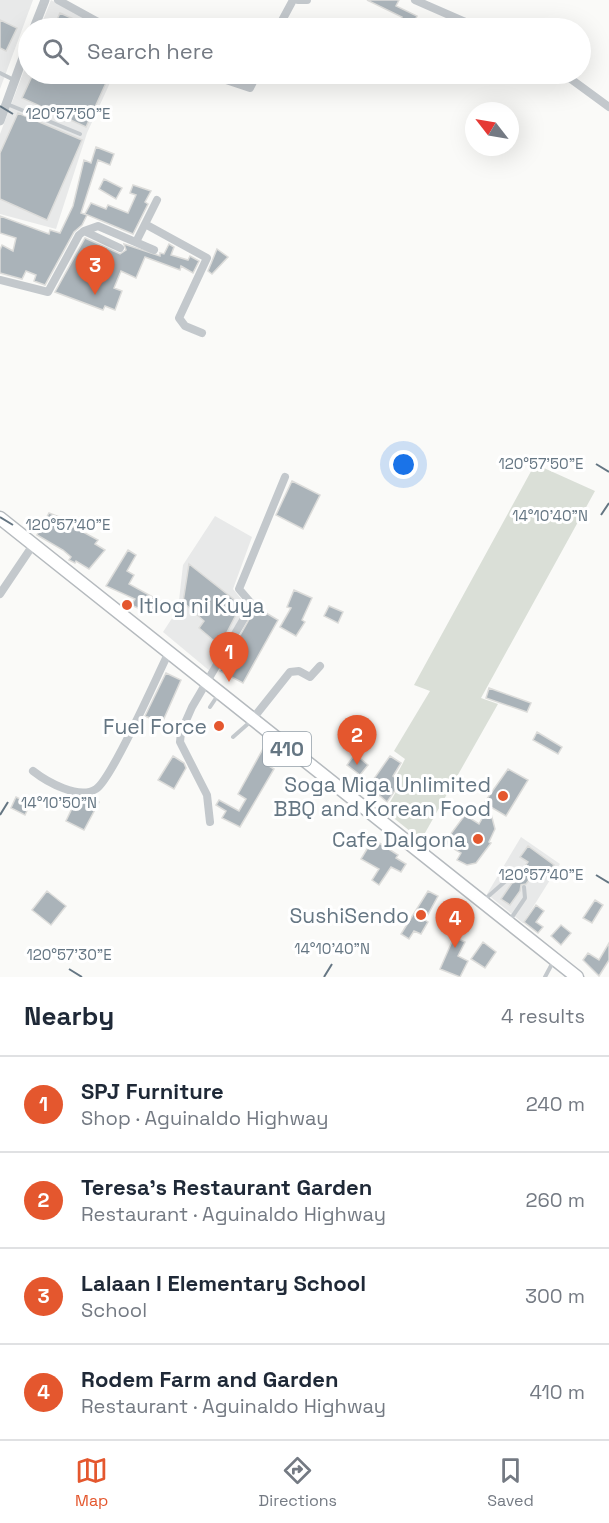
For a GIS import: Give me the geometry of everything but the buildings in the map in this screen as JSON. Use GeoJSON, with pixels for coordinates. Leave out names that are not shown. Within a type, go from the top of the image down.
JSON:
{"type":"FeatureCollection","features":[{"type":"Feature","properties":{"kind":"main road","name":"410"},"geometry":{"type":"LineString","coordinates":[[0,518],[251,721],[577,977]]}},
{"type":"Feature","properties":{"kind":"street"},"geometry":{"type":"LineString","coordinates":[[38,18],[45,0]]}},
{"type":"Feature","properties":{"kind":"street"},"geometry":{"type":"LineString","coordinates":[[58,0],[91,18]]}},
{"type":"Feature","properties":{"kind":"street"},"geometry":{"type":"LineString","coordinates":[[283,18],[293,0]]}},
{"type":"Feature","properties":{"kind":"street"},"geometry":{"type":"LineString","coordinates":[[298,0],[307,0]]}},
{"type":"Feature","properties":{"kind":"street"},"geometry":{"type":"LineString","coordinates":[[416,0],[456,18]]}},
{"type":"Feature","properties":{"kind":"street"},"geometry":{"type":"LineString","coordinates":[[0,121],[18,72]]}},
{"type":"Feature","properties":{"kind":"street"},"geometry":{"type":"LineString","coordinates":[[238,84],[250,88],[252,84]]}},
{"type":"Feature","properties":{"kind":"street"},"geometry":{"type":"LineString","coordinates":[[578,84],[609,107]]}},
{"type":"Feature","properties":{"kind":"street"},"geometry":{"type":"LineString","coordinates":[[136,242],[157,200]]}},
{"type":"Feature","properties":{"kind":"street"},"geometry":{"type":"LineString","coordinates":[[145,224],[207,258],[179,318],[184,326],[202,333]]}},
{"type":"Feature","properties":{"kind":"street"},"geometry":{"type":"LineString","coordinates":[[0,280],[48,292],[79,235],[98,226],[154,250]]}},
{"type":"Feature","properties":{"kind":"street"},"geometry":{"type":"LineString","coordinates":[[84,231],[120,248]]}},
{"type":"Feature","properties":{"kind":"street"},"geometry":{"type":"LineString","coordinates":[[210,822],[207,795],[180,742],[181,732],[192,707],[249,610],[251,603],[239,590],[285,477]]}},
{"type":"Feature","properties":{"kind":"street"},"geometry":{"type":"LineString","coordinates":[[0,594],[33,545]]}},
{"type":"Feature","properties":{"kind":"street"},"geometry":{"type":"LineString","coordinates":[[33,771],[42,778],[73,790],[86,793],[99,787],[112,767],[168,654]]}},
{"type":"Feature","properties":{"kind":"street"},"geometry":{"type":"LineString","coordinates":[[251,721],[290,672],[299,671],[310,677],[320,666]]}},
{"type":"Feature","properties":{"kind":"lane"},"geometry":{"type":"LineString","coordinates":[[0,73],[15,81]]}},
{"type":"Feature","properties":{"kind":"lane"},"geometry":{"type":"LineString","coordinates":[[6,104],[80,134]]}},
{"type":"Feature","properties":{"kind":"lane"},"geometry":{"type":"LineString","coordinates":[[210,707],[218,694]]}},
{"type":"Feature","properties":{"kind":"lane"},"geometry":{"type":"LineString","coordinates":[[233,737],[240,734],[251,721]]}},
{"type":"Feature","properties":{"kind":"lane"},"geometry":{"type":"LineString","coordinates":[[482,902],[508,879],[515,879]]}},
{"type":"Feature","properties":{"kind":"lane"},"geometry":{"type":"LineString","coordinates":[[508,923],[525,898],[524,887]]}},
{"type":"Feature","properties":{"kind":"lane"},"geometry":{"type":"LineString","coordinates":[[545,977],[554,959]]}},
{"type":"Feature","properties":{"kind":"shaded area"},"geometry":{"type":"Polygon","coordinates":[[[0,0],[33,0],[26,18],[18,18],[18,40],[0,89],[0,0]]]}},
{"type":"Feature","properties":{"kind":"shaded area"},"geometry":{"type":"Polygon","coordinates":[[[51,0],[84,18],[44,18],[51,0]]]}},
{"type":"Feature","properties":{"kind":"shaded area"},"geometry":{"type":"Polygon","coordinates":[[[19,84],[109,84],[87,133],[56,229],[0,214],[0,134],[19,84]]]}},
{"type":"Feature","properties":{"kind":"shaded area"},"geometry":{"type":"Polygon","coordinates":[[[535,464],[595,491],[481,698],[498,704],[421,840],[385,811],[402,781],[396,776],[405,759],[394,751],[430,691],[414,685],[535,464]]]}},
{"type":"Feature","properties":{"kind":"shaded area"},"geometry":{"type":"Polygon","coordinates":[[[215,516],[252,537],[233,589],[247,606],[211,672],[163,632],[178,609],[183,565],[215,516]]]}},
{"type":"Feature","properties":{"kind":"shaded area"},"geometry":{"type":"Polygon","coordinates":[[[521,837],[560,864],[523,923],[487,894],[521,837]]]}},
{"type":"Feature","properties":{"kind":"place","name":"Lalaan I Elementary School"},"geometry":{"type":"Point","coordinates":[95,295]}},
{"type":"Feature","properties":{"kind":"place","name":"Itlog ni Kuya"},"geometry":{"type":"Point","coordinates":[127,605]}},
{"type":"Feature","properties":{"kind":"place","name":"SPJ Furniture"},"geometry":{"type":"Point","coordinates":[229,682]}},
{"type":"Feature","properties":{"kind":"place","name":"Fuel Force"},"geometry":{"type":"Point","coordinates":[219,726]}},
{"type":"Feature","properties":{"kind":"place","name":"Teresa's Restaurant Garden"},"geometry":{"type":"Point","coordinates":[357,765]}},
{"type":"Feature","properties":{"kind":"place","name":"Soga Miga Unlimited BBQ and Korean Food"},"geometry":{"type":"Point","coordinates":[503,796]}},
{"type":"Feature","properties":{"kind":"place","name":"Cafe Dalgona"},"geometry":{"type":"Point","coordinates":[478,839]}},
{"type":"Feature","properties":{"kind":"place","name":"SushiSendo"},"geometry":{"type":"Point","coordinates":[421,915]}},
{"type":"Feature","properties":{"kind":"place","name":"Rodem Farm and Garden"},"geometry":{"type":"Point","coordinates":[455,948]}}]}
